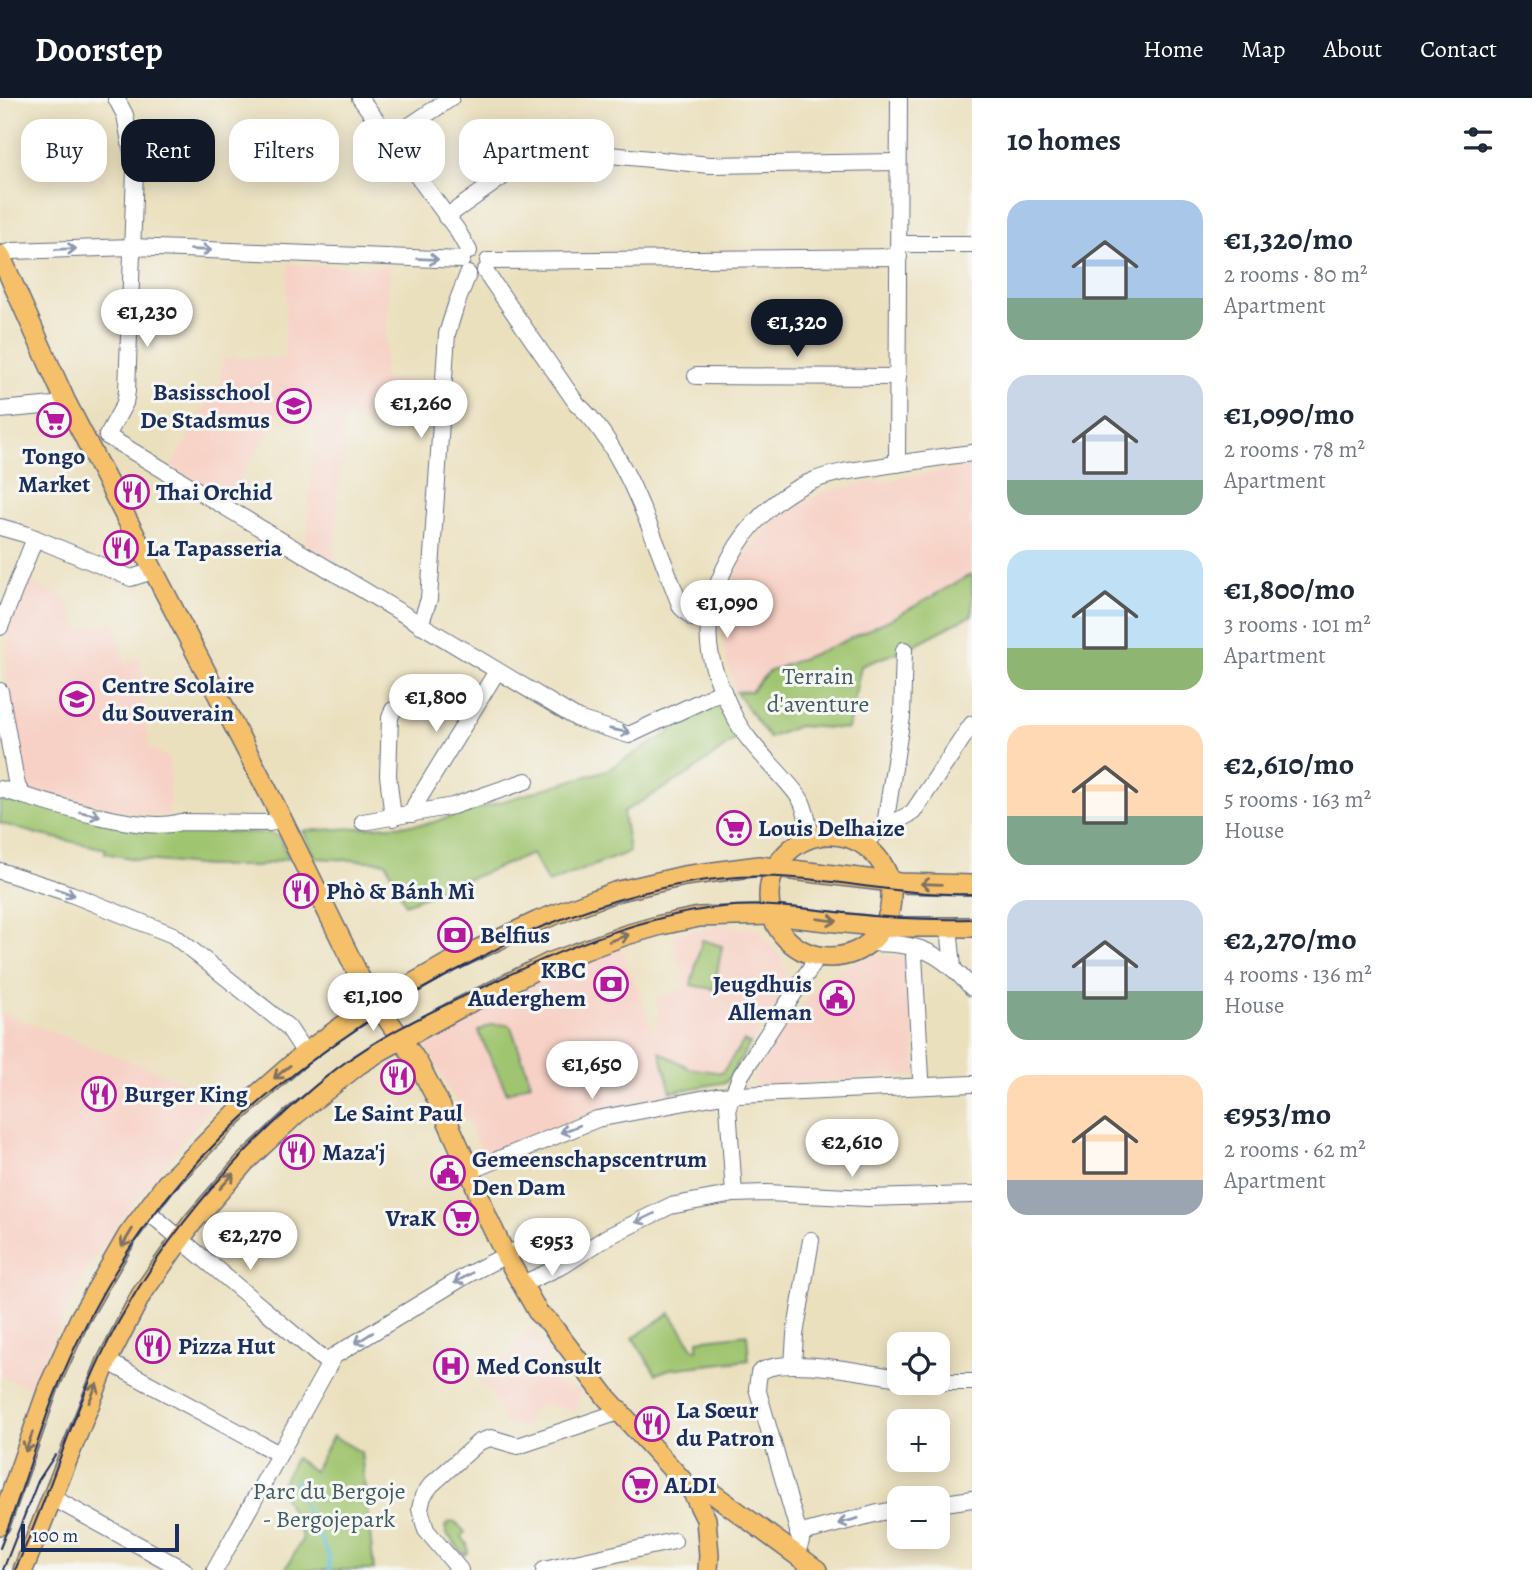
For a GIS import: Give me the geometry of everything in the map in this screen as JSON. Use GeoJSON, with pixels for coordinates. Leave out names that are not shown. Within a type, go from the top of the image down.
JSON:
{"type":"FeatureCollection","features":[{"type":"Feature","properties":{"kind":"main road"},"geometry":{"type":"LineString","coordinates":[[0,255],[65,400],[365,988],[402,1040],[429,1085],[470,1171],[486,1217],[531,1280],[549,1322],[579,1363],[619,1412],[692,1491],[707,1527],[708,1570]]}},
{"type":"Feature","properties":{"kind":"main road"},"geometry":{"type":"LineString","coordinates":[[838,835],[863,845],[884,867],[889,882],[890,909],[883,927],[868,943],[843,956],[815,955],[800,949],[788,940],[771,915],[769,889],[775,867],[797,844],[811,837],[838,835]]}},
{"type":"Feature","properties":{"kind":"main road"},"geometry":{"type":"LineString","coordinates":[[0,1525],[49,1386],[80,1318],[128,1235],[146,1210],[181,1168],[234,1115],[305,1053],[376,1003],[447,964],[538,921],[615,892],[715,871],[760,866],[889,882],[972,885]]}},
{"type":"Feature","properties":{"kind":"main road"},"geometry":{"type":"LineString","coordinates":[[23,1570],[107,1361],[141,1295],[212,1198],[245,1161],[295,1115],[358,1065],[461,1007],[549,963],[626,935],[699,917],[771,915],[883,927],[972,927]]}},
{"type":"Feature","properties":{"kind":"main road"},"geometry":{"type":"LineString","coordinates":[[510,1253],[539,1314],[549,1322]]}},
{"type":"Feature","properties":{"kind":"main road"},"geometry":{"type":"LineString","coordinates":[[692,1491],[712,1493],[817,1570]]}},
{"type":"Feature","properties":{"kind":"main road"},"geometry":{"type":"LineString","coordinates":[[702,1510],[728,1511],[746,1519]]}},
{"type":"Feature","properties":{"kind":"street"},"geometry":{"type":"LineString","coordinates":[[89,446],[107,436],[125,403],[127,391],[135,170],[125,115],[116,98]]}},
{"type":"Feature","properties":{"kind":"street"},"geometry":{"type":"LineString","coordinates":[[360,98],[375,119]]}},
{"type":"Feature","properties":{"kind":"street"},"geometry":{"type":"LineString","coordinates":[[420,119],[451,98]]}},
{"type":"Feature","properties":{"kind":"street"},"geometry":{"type":"LineString","coordinates":[[897,464],[899,98]]}},
{"type":"Feature","properties":{"kind":"street"},"geometry":{"type":"LineString","coordinates":[[446,217],[525,161],[560,149],[710,165],[898,162]]}},
{"type":"Feature","properties":{"kind":"street"},"geometry":{"type":"LineString","coordinates":[[421,182],[457,230],[466,262],[477,276],[486,266],[899,250],[972,244]]}},
{"type":"Feature","properties":{"kind":"street"},"geometry":{"type":"LineString","coordinates":[[0,255],[12,251],[132,247],[466,262],[481,251],[486,266],[577,404],[589,414],[620,460],[681,607],[693,618],[709,620]]}},
{"type":"Feature","properties":{"kind":"street"},"geometry":{"type":"LineString","coordinates":[[420,625],[429,599],[447,334],[466,262]]}},
{"type":"Feature","properties":{"kind":"street"},"geometry":{"type":"LineString","coordinates":[[696,376],[898,377]]}},
{"type":"Feature","properties":{"kind":"street"},"geometry":{"type":"LineString","coordinates":[[0,410],[54,405],[65,400]]}},
{"type":"Feature","properties":{"kind":"street"},"geometry":{"type":"LineString","coordinates":[[107,436],[578,719],[629,735],[723,691]]}},
{"type":"Feature","properties":{"kind":"street"},"geometry":{"type":"LineString","coordinates":[[811,837],[799,798],[742,731],[712,663],[709,620],[719,585],[736,547],[753,524],[771,506],[812,481],[836,473],[972,453]]}},
{"type":"Feature","properties":{"kind":"street"},"geometry":{"type":"LineString","coordinates":[[0,527],[35,538],[131,579],[153,571]]}},
{"type":"Feature","properties":{"kind":"street"},"geometry":{"type":"LineString","coordinates":[[0,627],[35,538]]}},
{"type":"Feature","properties":{"kind":"street"},"geometry":{"type":"LineString","coordinates":[[885,825],[902,717],[904,650]]}},
{"type":"Feature","properties":{"kind":"street"},"geometry":{"type":"LineString","coordinates":[[412,814],[496,671]]}},
{"type":"Feature","properties":{"kind":"street"},"geometry":{"type":"LineString","coordinates":[[0,691],[16,781],[24,796]]}},
{"type":"Feature","properties":{"kind":"street"},"geometry":{"type":"LineString","coordinates":[[393,710],[390,718],[388,775],[393,818]]}},
{"type":"Feature","properties":{"kind":"street"},"geometry":{"type":"LineString","coordinates":[[863,845],[885,825],[913,812],[972,724]]}},
{"type":"Feature","properties":{"kind":"street"},"geometry":{"type":"LineString","coordinates":[[363,822],[453,806],[526,782]]}},
{"type":"Feature","properties":{"kind":"street"},"geometry":{"type":"LineString","coordinates":[[0,789],[66,808],[152,825],[180,822],[270,823],[279,818]]}},
{"type":"Feature","properties":{"kind":"street"},"geometry":{"type":"LineString","coordinates":[[0,871],[71,894],[173,935],[288,1027],[305,1053]]}},
{"type":"Feature","properties":{"kind":"street"},"geometry":{"type":"LineString","coordinates":[[949,927],[953,967]]}},
{"type":"Feature","properties":{"kind":"street"},"geometry":{"type":"LineString","coordinates":[[868,943],[900,943],[935,955],[953,967],[972,988]]}},
{"type":"Feature","properties":{"kind":"street"},"geometry":{"type":"LineString","coordinates":[[734,1194],[728,1106],[741,1075],[813,964],[815,955]]}},
{"type":"Feature","properties":{"kind":"street"},"geometry":{"type":"LineString","coordinates":[[914,956],[921,1077]]}},
{"type":"Feature","properties":{"kind":"street"},"geometry":{"type":"LineString","coordinates":[[470,1171],[597,1119],[717,1096],[972,1084]]}},
{"type":"Feature","properties":{"kind":"street"},"geometry":{"type":"LineString","coordinates":[[531,1280],[564,1265],[607,1237],[670,1206],[734,1194],[868,1198],[972,1195]]}},
{"type":"Feature","properties":{"kind":"street"},"geometry":{"type":"LineString","coordinates":[[146,1210],[329,1364]]}},
{"type":"Feature","properties":{"kind":"street"},"geometry":{"type":"LineString","coordinates":[[793,1365],[794,1335],[811,1240]]}},
{"type":"Feature","properties":{"kind":"street"},"geometry":{"type":"LineString","coordinates":[[215,1570],[334,1356],[467,1275],[510,1253]]}},
{"type":"Feature","properties":{"kind":"street"},"geometry":{"type":"LineString","coordinates":[[107,1361],[279,1454]]}},
{"type":"Feature","properties":{"kind":"street"},"geometry":{"type":"LineString","coordinates":[[796,1555],[801,1545],[757,1388],[757,1379],[764,1368],[793,1365],[887,1376]]}},
{"type":"Feature","properties":{"kind":"street"},"geometry":{"type":"LineString","coordinates":[[950,1382],[972,1382]]}},
{"type":"Feature","properties":{"kind":"street"},"geometry":{"type":"LineString","coordinates":[[460,1570],[426,1530],[420,1509],[423,1496],[431,1485],[479,1442],[491,1438],[518,1446],[619,1412]]}},
{"type":"Feature","properties":{"kind":"street"},"geometry":{"type":"LineString","coordinates":[[52,1498],[184,1570]]}},
{"type":"Feature","properties":{"kind":"street"},"geometry":{"type":"LineString","coordinates":[[950,1502],[972,1499]]}},
{"type":"Feature","properties":{"kind":"street"},"geometry":{"type":"LineString","coordinates":[[798,1534],[887,1511]]}},
{"type":"Feature","properties":{"kind":"street"},"geometry":{"type":"LineString","coordinates":[[544,1570],[674,1541]]}},
{"type":"Feature","properties":{"kind":"shaded area","name":"Basisschool De Stadsmus"},"geometry":{"type":"Polygon","coordinates":[[[288,264],[390,267],[384,380],[436,383],[434,398],[383,396],[381,420],[343,418],[334,564],[306,547],[314,423],[296,422],[296,415],[279,414],[228,500],[171,466],[221,382],[222,358],[284,359],[288,264]]]}},
{"type":"Feature","properties":{"kind":"shaded area"},"geometry":{"type":"Polygon","coordinates":[[[972,466],[972,574],[852,638],[768,672],[751,691],[736,692],[724,647],[727,600],[741,562],[766,527],[798,504],[829,490],[972,466]]]}},
{"type":"Feature","properties":{"kind":"shaded area","name":"Centre Scolaire du Souverain"},"geometry":{"type":"Polygon","coordinates":[[[27,581],[64,596],[79,629],[116,622],[124,663],[139,656],[147,698],[142,701],[150,749],[153,748],[170,759],[169,816],[138,814],[26,789],[8,688],[6,657],[9,630],[27,581]]]}},
{"type":"Feature","properties":{"kind":"shaded area"},"geometry":{"type":"Polygon","coordinates":[[[724,925],[759,931],[783,960],[789,987],[726,1082],[623,1103],[529,1135],[485,1156],[424,1042],[536,982],[621,947],[655,1035],[659,1010],[654,1000],[686,987],[672,935],[724,925]]]}},
{"type":"Feature","properties":{"kind":"shaded area"},"geometry":{"type":"Polygon","coordinates":[[[875,955],[909,958],[916,1075],[756,1085],[753,1077],[789,1022],[792,1022],[800,1007],[819,986],[843,967],[875,955]]]}},
{"type":"Feature","properties":{"kind":"shaded area"},"geometry":{"type":"Polygon","coordinates":[[[0,1012],[183,1081],[210,1109],[127,1211],[85,1273],[30,1387],[0,1377],[0,1012]]]}},
{"type":"Feature","properties":{"kind":"shaded area"},"geometry":{"type":"Polygon","coordinates":[[[534,1329],[548,1352],[545,1363],[558,1384],[581,1390],[576,1411],[542,1404],[531,1411],[527,1428],[502,1422],[503,1417],[492,1396],[476,1374],[513,1353],[516,1341],[534,1329]]]}},
{"type":"Feature","properties":{"kind":"green space","name":"Terrain d'aventure"},"geometry":{"type":"Polygon","coordinates":[[[972,574],[972,615],[910,647],[861,666],[848,729],[798,726],[769,738],[736,692],[751,691],[768,672],[836,645],[895,617],[972,574]]]}},
{"type":"Feature","properties":{"kind":"green space"},"geometry":{"type":"Polygon","coordinates":[[[721,702],[741,735],[689,774],[623,812],[629,852],[548,883],[532,854],[405,904],[386,862],[316,858],[303,831],[427,824],[607,770],[721,702]]]}},
{"type":"Feature","properties":{"kind":"green space"},"geometry":{"type":"Polygon","coordinates":[[[0,793],[151,830],[271,833],[279,837],[289,858],[258,866],[207,866],[135,859],[105,853],[106,849],[0,823],[0,793]]]}},
{"type":"Feature","properties":{"kind":"green space"},"geometry":{"type":"Polygon","coordinates":[[[702,940],[722,946],[714,989],[691,985],[702,940]]]}},
{"type":"Feature","properties":{"kind":"green space"},"geometry":{"type":"Polygon","coordinates":[[[507,1024],[511,1027],[531,1083],[507,1093],[478,1031],[490,1025],[507,1024]]]}},
{"type":"Feature","properties":{"kind":"green space"},"geometry":{"type":"Polygon","coordinates":[[[744,1041],[750,1044],[726,1082],[671,1092],[660,1052],[689,1068],[722,1073],[744,1041]]]}},
{"type":"Feature","properties":{"kind":"green space"},"geometry":{"type":"Polygon","coordinates":[[[670,1313],[694,1349],[698,1349],[698,1340],[747,1334],[749,1360],[670,1369],[656,1374],[633,1338],[670,1313]]]}},
{"type":"Feature","properties":{"kind":"green space","name":"Parc du Bergoje - Bergojepark"},"geometry":{"type":"Polygon","coordinates":[[[333,1436],[361,1452],[374,1570],[285,1570],[303,1538],[280,1488],[295,1458],[314,1471],[333,1436]]]}},
{"type":"Feature","properties":{"kind":"green space"},"geometry":{"type":"Polygon","coordinates":[[[455,1522],[465,1532],[462,1537],[468,1552],[464,1555],[447,1534],[445,1527],[448,1523],[455,1522]]]}},
{"type":"Feature","properties":{"kind":"waterway"},"geometry":{"type":"LineString","coordinates":[[298,1480],[294,1485],[329,1556],[329,1570]]}},
{"type":"Feature","properties":{"kind":"tram line"},"geometry":{"type":"LineString","coordinates":[[0,1548],[46,1416],[72,1353],[103,1292],[149,1221],[187,1173],[229,1130],[323,1052],[373,1018],[536,929],[610,902],[679,884],[726,878],[787,878],[910,892],[972,894]]}},
{"type":"Feature","properties":{"kind":"tram line"},"geometry":{"type":"LineString","coordinates":[[15,1570],[103,1351],[152,1267],[188,1217],[228,1170],[292,1106],[345,1063],[408,1024],[525,967],[579,944],[664,917],[722,907],[753,906],[924,919],[972,919]]}},
{"type":"Feature","properties":{"kind":"tram line"},"geometry":{"type":"LineString","coordinates":[[3,1570],[38,1481],[55,1455]]}},
{"type":"Feature","properties":{"kind":"place","name":"Basisschool De Stadsmus"},"geometry":{"type":"Point","coordinates":[294,406]}},
{"type":"Feature","properties":{"kind":"place","name":"Tongo Market"},"geometry":{"type":"Point","coordinates":[54,420]}},
{"type":"Feature","properties":{"kind":"place","name":"Thai Orchid"},"geometry":{"type":"Point","coordinates":[132,492]}},
{"type":"Feature","properties":{"kind":"place","name":"La Tapasseria"},"geometry":{"type":"Point","coordinates":[121,548]}},
{"type":"Feature","properties":{"kind":"place","name":"Centre Scolaire du Souverain"},"geometry":{"type":"Point","coordinates":[77,699]}},
{"type":"Feature","properties":{"kind":"place","name":"Louis Delhaize"},"geometry":{"type":"Point","coordinates":[734,828]}},
{"type":"Feature","properties":{"kind":"place","name":"Phò & Bánh Mì"},"geometry":{"type":"Point","coordinates":[301,891]}},
{"type":"Feature","properties":{"kind":"place","name":"Belfius"},"geometry":{"type":"Point","coordinates":[455,935]}},
{"type":"Feature","properties":{"kind":"place","name":"KBC Auderghem"},"geometry":{"type":"Point","coordinates":[611,984]}},
{"type":"Feature","properties":{"kind":"place","name":"Jeugdhuis Alleman"},"geometry":{"type":"Point","coordinates":[837,998]}},
{"type":"Feature","properties":{"kind":"place","name":"Le Saint Paul"},"geometry":{"type":"Point","coordinates":[398,1077]}},
{"type":"Feature","properties":{"kind":"place","name":"Burger King"},"geometry":{"type":"Point","coordinates":[99,1094]}},
{"type":"Feature","properties":{"kind":"place","name":"Maza'j"},"geometry":{"type":"Point","coordinates":[297,1152]}},
{"type":"Feature","properties":{"kind":"place","name":"Gemeenschapscentrum Den Dam"},"geometry":{"type":"Point","coordinates":[448,1173]}},
{"type":"Feature","properties":{"kind":"place","name":"VraK"},"geometry":{"type":"Point","coordinates":[461,1218]}},
{"type":"Feature","properties":{"kind":"place","name":"Pizza Hut"},"geometry":{"type":"Point","coordinates":[153,1346]}},
{"type":"Feature","properties":{"kind":"place","name":"Med Consult"},"geometry":{"type":"Point","coordinates":[451,1366]}},
{"type":"Feature","properties":{"kind":"place","name":"La Sœur du Patron"},"geometry":{"type":"Point","coordinates":[652,1424]}},
{"type":"Feature","properties":{"kind":"place","name":"ALDI"},"geometry":{"type":"Point","coordinates":[640,1485]}}]}
